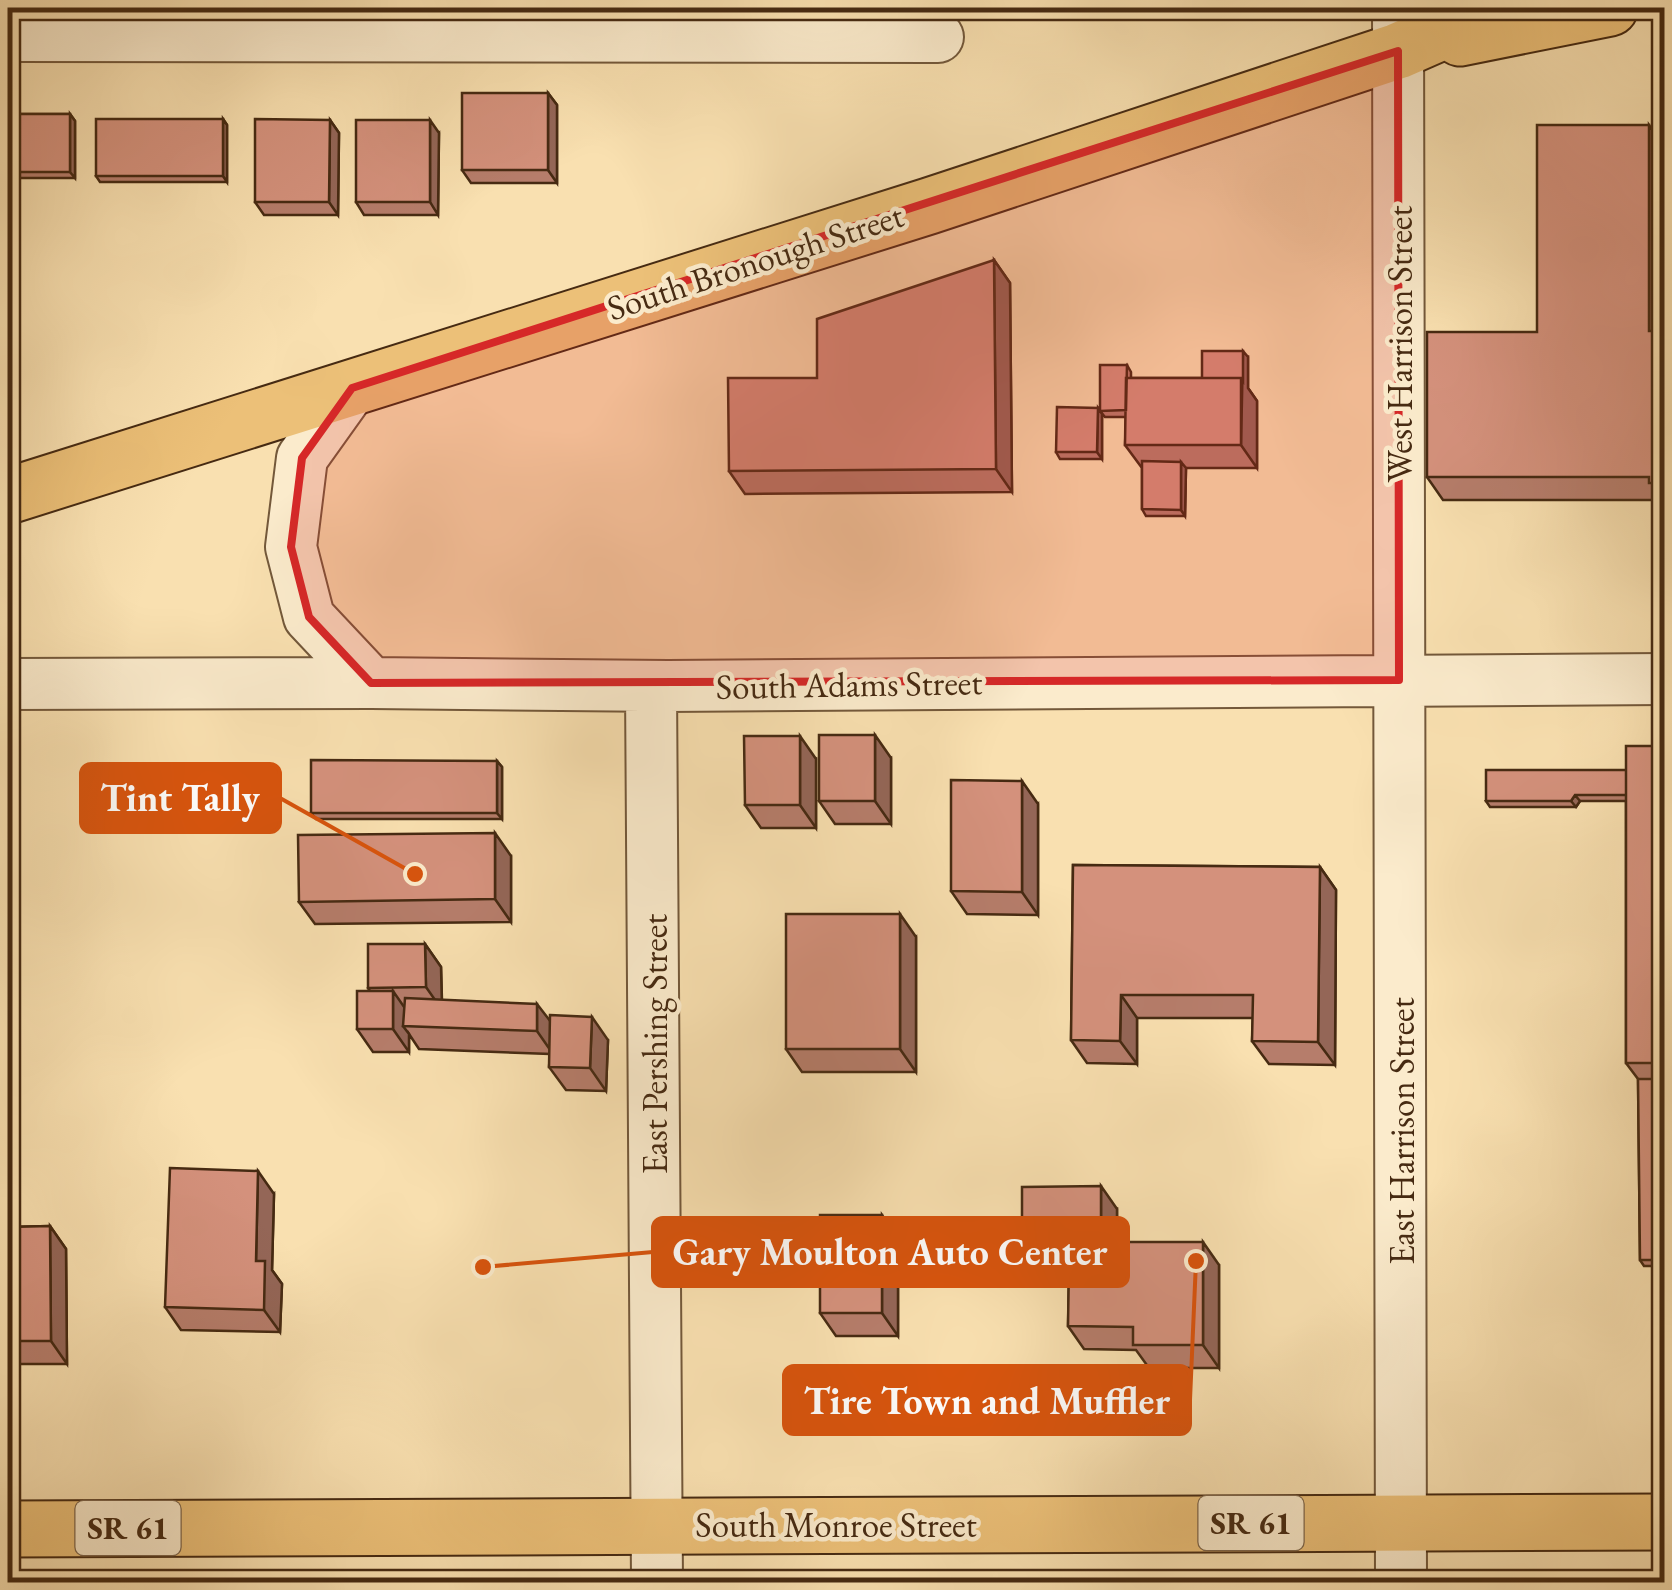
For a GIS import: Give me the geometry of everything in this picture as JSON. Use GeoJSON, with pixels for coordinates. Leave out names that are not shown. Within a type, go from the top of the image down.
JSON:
{"type":"FeatureCollection","features":[{"type":"Feature","properties":{"kind":"main road","name":"South Bronough Street"},"geometry":{"type":"LineString","coordinates":[[8,496],[893,217],[1398,29],[1496,8]]}},
{"type":"Feature","properties":{"kind":"main road"},"geometry":{"type":"LineString","coordinates":[[1398,29],[1610,8]]}},
{"type":"Feature","properties":{"kind":"main road","name":"South Monroe Street"},"geometry":{"type":"LineString","coordinates":[[8,1528],[1664,1522]]}},
{"type":"Feature","properties":{"kind":"street","name":"West Harrison Street"},"geometry":{"type":"LineString","coordinates":[[1398,29],[1399,680]]}},
{"type":"Feature","properties":{"kind":"street"},"geometry":{"type":"LineString","coordinates":[[8,36],[938,38]]}},
{"type":"Feature","properties":{"kind":"street"},"geometry":{"type":"LineString","coordinates":[[352,388],[302,458],[291,547],[310,617],[370,682]]}},
{"type":"Feature","properties":{"kind":"street","name":"South Adams Street"},"geometry":{"type":"LineString","coordinates":[[16,679],[652,686],[1664,679]]}},
{"type":"Feature","properties":{"kind":"street","name":"East Harrison Street"},"geometry":{"type":"LineString","coordinates":[[1399,680],[1402,1582]]}},
{"type":"Feature","properties":{"kind":"street","name":"East Pershing Street"},"geometry":{"type":"LineString","coordinates":[[652,686],[657,1582]]}},
{"type":"Feature","properties":{"kind":"highlighted area"},"geometry":{"type":"Polygon","coordinates":[[[1398,51],[1399,680],[371,683],[309,617],[291,547],[302,458],[352,388],[1398,51]]]}},
{"type":"Feature","properties":{"kind":"building"},"geometry":{"type":"Polygon","coordinates":[[[462,93],[548,93],[548,170],[462,170],[462,93]]]}},
{"type":"Feature","properties":{"kind":"building"},"geometry":{"type":"Polygon","coordinates":[[[8,114],[70,114],[70,172],[8,172],[8,114]]]}},
{"type":"Feature","properties":{"kind":"building"},"geometry":{"type":"Polygon","coordinates":[[[96,119],[223,119],[223,176],[96,176],[96,119]]]}},
{"type":"Feature","properties":{"kind":"building"},"geometry":{"type":"Polygon","coordinates":[[[255,119],[330,120],[329,202],[255,202],[255,119]]]}},
{"type":"Feature","properties":{"kind":"building"},"geometry":{"type":"Polygon","coordinates":[[[356,120],[430,120],[430,202],[356,202],[356,120]]]}},
{"type":"Feature","properties":{"kind":"building"},"geometry":{"type":"Polygon","coordinates":[[[1537,125],[1649,125],[1649,331],[1664,331],[1664,483],[1649,483],[1649,477],[1427,477],[1427,332],[1537,332],[1537,125]]]}},
{"type":"Feature","properties":{"kind":"building"},"geometry":{"type":"Polygon","coordinates":[[[994,260],[996,469],[729,471],[728,378],[817,378],[817,319],[994,260]]]}},
{"type":"Feature","properties":{"kind":"building"},"geometry":{"type":"Polygon","coordinates":[[[1202,351],[1243,351],[1243,381],[1202,378],[1202,351]]]}},
{"type":"Feature","properties":{"kind":"building"},"geometry":{"type":"Polygon","coordinates":[[[1100,365],[1127,365],[1126,410],[1100,411],[1100,365]]]}},
{"type":"Feature","properties":{"kind":"building"},"geometry":{"type":"Polygon","coordinates":[[[1126,378],[1241,378],[1241,445],[1125,445],[1126,378]]]}},
{"type":"Feature","properties":{"kind":"building"},"geometry":{"type":"Polygon","coordinates":[[[1057,407],[1098,408],[1097,452],[1056,452],[1057,407]]]}},
{"type":"Feature","properties":{"kind":"building"},"geometry":{"type":"Polygon","coordinates":[[[1142,461],[1181,462],[1181,510],[1142,509],[1142,461]]]}},
{"type":"Feature","properties":{"kind":"building"},"geometry":{"type":"Polygon","coordinates":[[[819,735],[875,735],[875,801],[819,801],[819,735]]]}},
{"type":"Feature","properties":{"kind":"building"},"geometry":{"type":"Polygon","coordinates":[[[744,736],[800,736],[800,805],[745,805],[744,736]]]}},
{"type":"Feature","properties":{"kind":"building"},"geometry":{"type":"Polygon","coordinates":[[[1626,746],[1664,746],[1664,1063],[1626,1063],[1626,746]]]}},
{"type":"Feature","properties":{"kind":"building"},"geometry":{"type":"Polygon","coordinates":[[[311,760],[497,761],[497,813],[311,813],[311,760]]]}},
{"type":"Feature","properties":{"kind":"building"},"geometry":{"type":"Polygon","coordinates":[[[1486,770],[1626,770],[1626,795],[1575,795],[1571,801],[1486,801],[1486,770]]]}},
{"type":"Feature","properties":{"kind":"building"},"geometry":{"type":"Polygon","coordinates":[[[951,780],[1022,781],[1022,892],[951,891],[951,780]]]}},
{"type":"Feature","properties":{"kind":"building"},"geometry":{"type":"Polygon","coordinates":[[[495,833],[495,899],[299,902],[298,835],[495,833]]]}},
{"type":"Feature","properties":{"kind":"building"},"geometry":{"type":"Polygon","coordinates":[[[1073,865],[1320,867],[1318,1042],[1252,1041],[1253,995],[1121,995],[1120,1041],[1071,1040],[1073,865]]]}},
{"type":"Feature","properties":{"kind":"building"},"geometry":{"type":"Polygon","coordinates":[[[786,914],[900,914],[900,1049],[786,1049],[786,914]]]}},
{"type":"Feature","properties":{"kind":"building"},"geometry":{"type":"Polygon","coordinates":[[[368,944],[425,944],[426,987],[368,988],[368,944]]]}},
{"type":"Feature","properties":{"kind":"building"},"geometry":{"type":"Polygon","coordinates":[[[357,991],[393,991],[393,1029],[357,1029],[357,991]]]}},
{"type":"Feature","properties":{"kind":"building"},"geometry":{"type":"Polygon","coordinates":[[[405,998],[537,1004],[537,1031],[403,1026],[405,998]]]}},
{"type":"Feature","properties":{"kind":"building"},"geometry":{"type":"Polygon","coordinates":[[[550,1015],[592,1017],[590,1068],[549,1067],[550,1015]]]}},
{"type":"Feature","properties":{"kind":"building"},"geometry":{"type":"Polygon","coordinates":[[[1638,1079],[1664,1079],[1664,1260],[1640,1260],[1638,1079]]]}},
{"type":"Feature","properties":{"kind":"building"},"geometry":{"type":"Polygon","coordinates":[[[170,1168],[258,1171],[256,1261],[265,1261],[264,1310],[165,1307],[170,1168]]]}},
{"type":"Feature","properties":{"kind":"building"},"geometry":{"type":"Polygon","coordinates":[[[1101,1186],[1101,1242],[1203,1242],[1203,1345],[1133,1345],[1133,1327],[1068,1326],[1069,1263],[1101,1264],[1101,1251],[1022,1251],[1022,1187],[1101,1186]]]}},
{"type":"Feature","properties":{"kind":"building"},"geometry":{"type":"Polygon","coordinates":[[[820,1215],[882,1215],[882,1313],[820,1313],[820,1215]]]}},
{"type":"Feature","properties":{"kind":"building"},"geometry":{"type":"Polygon","coordinates":[[[50,1226],[51,1341],[8,1341],[8,1227],[50,1226]]]}},
{"type":"Feature","properties":{"kind":"place","name":"Tint Tally"},"geometry":{"type":"Point","coordinates":[415,874]}},
{"type":"Feature","properties":{"kind":"place","name":"Tire Town and Muffler"},"geometry":{"type":"Point","coordinates":[1196,1261]}},
{"type":"Feature","properties":{"kind":"place","name":"Gary Moulton Auto Center"},"geometry":{"type":"Point","coordinates":[483,1267]}}]}
